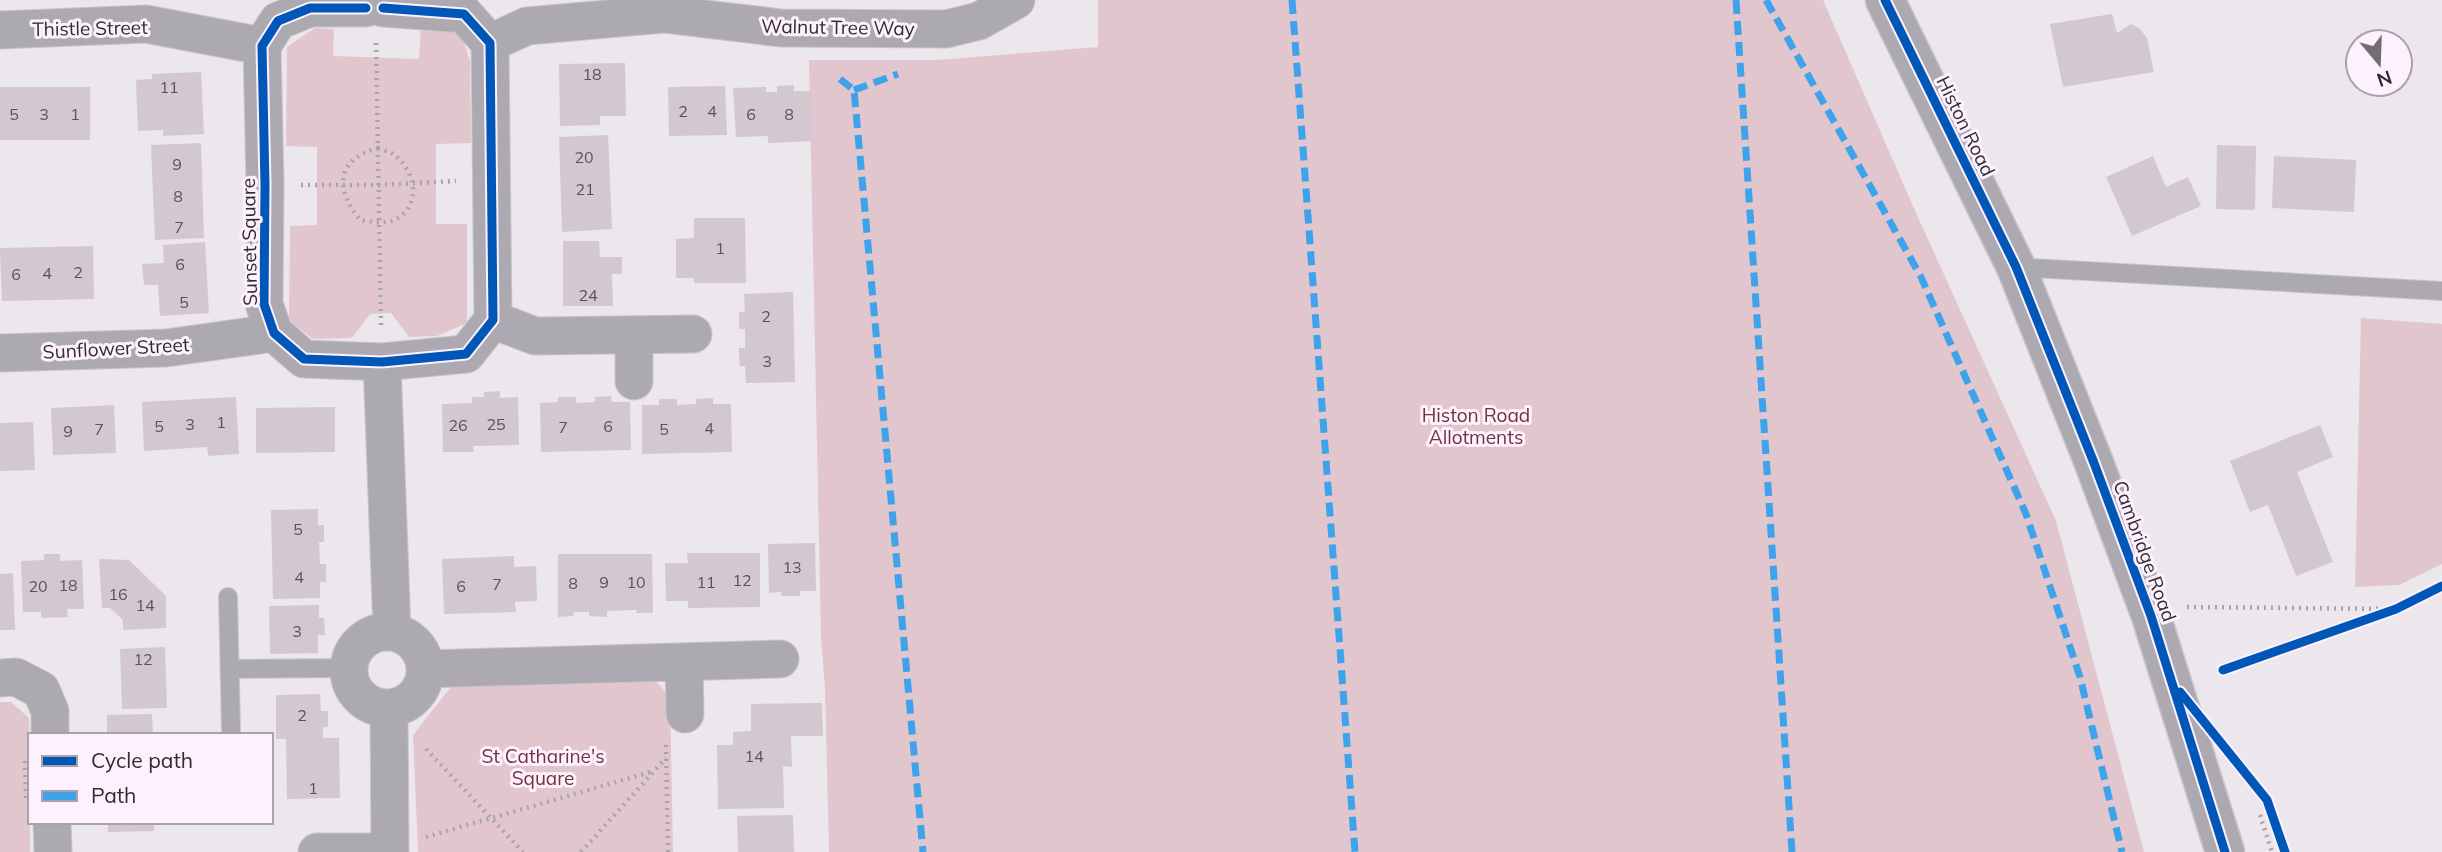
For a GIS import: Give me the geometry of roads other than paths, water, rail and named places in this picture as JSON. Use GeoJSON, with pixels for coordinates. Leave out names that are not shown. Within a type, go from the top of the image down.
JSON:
{"type":"FeatureCollection","features":[{"type":"Feature","properties":{"kind":"main road","name":"Histon Road"},"geometry":{"type":"LineString","coordinates":[[1885,0],[2016,267]]}},
{"type":"Feature","properties":{"kind":"main road","name":"Cambridge Road"},"geometry":{"type":"LineString","coordinates":[[2016,267],[2151,617],[2225,852]]}},
{"type":"Feature","properties":{"kind":"street","name":"Walnut Tree Way"},"geometry":{"type":"LineString","coordinates":[[490,43],[527,26],[663,14],[781,28],[946,29],[979,21],[1016,0]]}},
{"type":"Feature","properties":{"kind":"street"},"geometry":{"type":"LineString","coordinates":[[262,46],[278,21],[310,8],[375,16],[464,14],[490,43],[492,320],[466,354],[382,362],[304,359],[274,333]]}},
{"type":"Feature","properties":{"kind":"street","name":"Thistle Street"},"geometry":{"type":"LineString","coordinates":[[0,30],[146,24],[262,46]]}},
{"type":"Feature","properties":{"kind":"street","name":"Sunset Square"},"geometry":{"type":"LineString","coordinates":[[262,46],[264,304],[274,333]]}},
{"type":"Feature","properties":{"kind":"street"},"geometry":{"type":"LineString","coordinates":[[492,320],[535,337],[693,334]]}},
{"type":"Feature","properties":{"kind":"street","name":"Sunflower Street"},"geometry":{"type":"LineString","coordinates":[[0,353],[166,348],[274,333]]}},
{"type":"Feature","properties":{"kind":"street"},"geometry":{"type":"LineString","coordinates":[[634,335],[634,381]]}},
{"type":"Feature","properties":{"kind":"street"},"geometry":{"type":"LineString","coordinates":[[382,362],[392,631]]}},
{"type":"Feature","properties":{"kind":"street"},"geometry":{"type":"LineString","coordinates":[[392,631],[415,644],[423,655],[425,669],[417,694],[407,702],[389,708],[369,704],[358,696],[351,685],[348,668],[355,648],[364,639],[376,632],[392,631]]}},
{"type":"Feature","properties":{"kind":"street"},"geometry":{"type":"LineString","coordinates":[[425,669],[780,659]]}},
{"type":"Feature","properties":{"kind":"street"},"geometry":{"type":"LineString","coordinates":[[684,662],[685,714]]}},
{"type":"Feature","properties":{"kind":"street"},"geometry":{"type":"LineString","coordinates":[[0,678],[16,677],[41,690],[50,711],[43,733]]}},
{"type":"Feature","properties":{"kind":"street"},"geometry":{"type":"LineString","coordinates":[[317,852],[399,848],[389,708]]}},
{"type":"Feature","properties":{"kind":"street"},"geometry":{"type":"LineString","coordinates":[[42,824],[53,852]]}},
{"type":"Feature","properties":{"kind":"lane"},"geometry":{"type":"LineString","coordinates":[[2016,267],[2442,291]]}},
{"type":"Feature","properties":{"kind":"lane"},"geometry":{"type":"LineString","coordinates":[[228,597],[231,730]]}},
{"type":"Feature","properties":{"kind":"lane"},"geometry":{"type":"LineString","coordinates":[[230,668],[348,668]]}},
{"type":"Feature","properties":{"kind":"park label","name":"Histon Road Allotments"},"geometry":{"type":"Point","coordinates":[1476,426]}},
{"type":"Feature","properties":{"kind":"park label","name":"St Catharine's Square"},"geometry":{"type":"Point","coordinates":[543,767]}}]}
